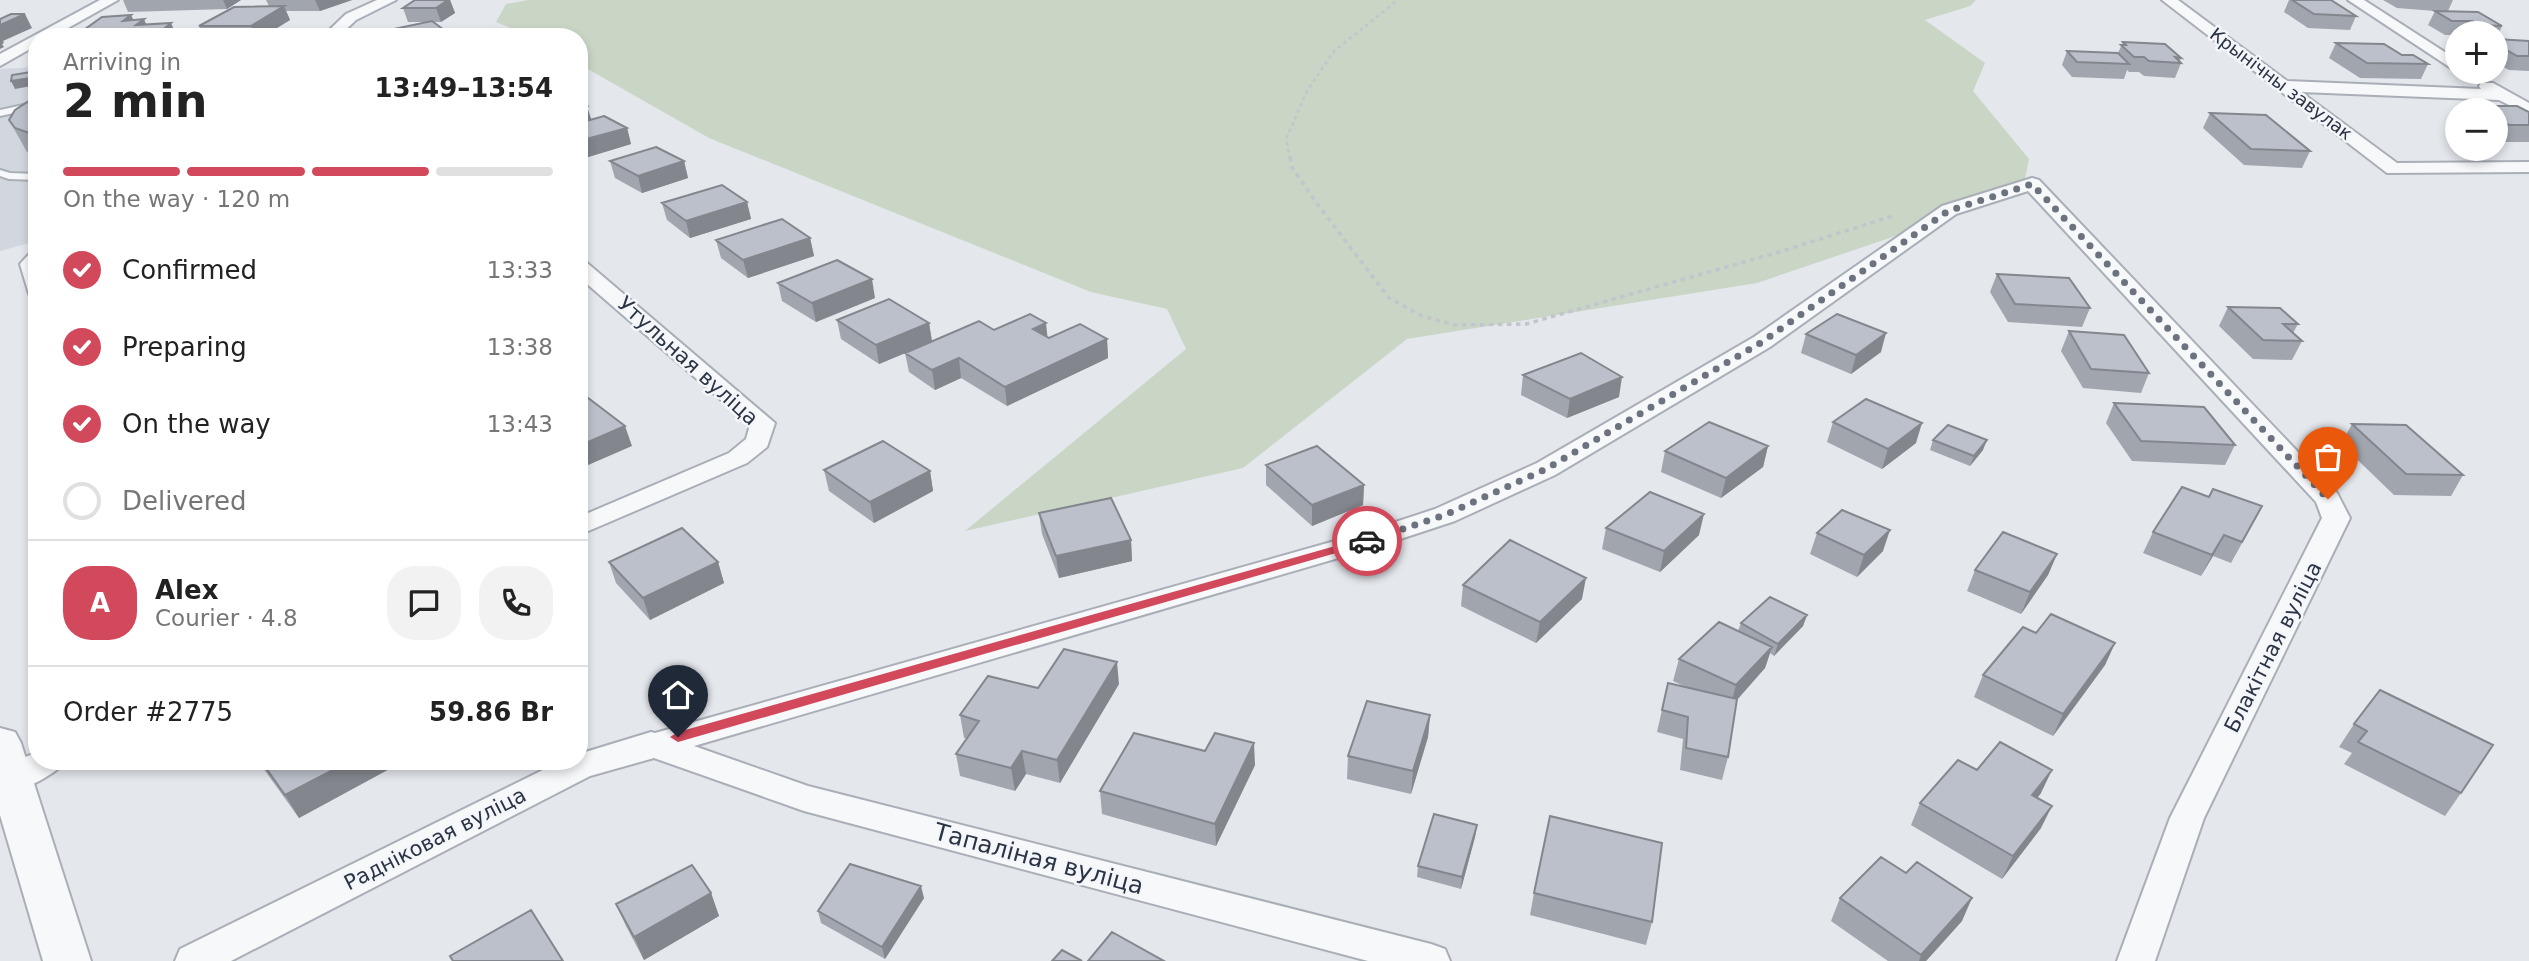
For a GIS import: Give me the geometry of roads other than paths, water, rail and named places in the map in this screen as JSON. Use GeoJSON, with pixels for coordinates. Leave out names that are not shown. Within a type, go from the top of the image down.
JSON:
{"type":"FeatureCollection","features":[{"type":"Feature","properties":{"kind":"street"},"geometry":{"type":"LineString","coordinates":[[57,28],[111,0]]}},
{"type":"Feature","properties":{"kind":"street"},"geometry":{"type":"LineString","coordinates":[[339,28],[351,17],[389,0]]}},
{"type":"Feature","properties":{"kind":"street","name":"Крынічны завулак"},"geometry":{"type":"LineString","coordinates":[[2169,0],[2393,169],[2529,167]]}},
{"type":"Feature","properties":{"kind":"street"},"geometry":{"type":"LineString","coordinates":[[2355,0],[2445,59]]}},
{"type":"Feature","properties":{"kind":"street"},"geometry":{"type":"LineString","coordinates":[[0,61],[28,44]]}},
{"type":"Feature","properties":{"kind":"street"},"geometry":{"type":"LineString","coordinates":[[2483,84],[2529,110]]}},
{"type":"Feature","properties":{"kind":"street"},"geometry":{"type":"LineString","coordinates":[[2284,86],[2501,96]]}},
{"type":"Feature","properties":{"kind":"street","name":"Радніковая вуліца"},"geometry":{"type":"LineString","coordinates":[[588,764],[1353,545],[1445,515],[1546,469],[1762,342],[1948,211],[2032,184]]}},
{"type":"Feature","properties":{"kind":"street","name":"Блакітная вуліца"},"geometry":{"type":"LineString","coordinates":[[2032,184],[2328,499],[2336,518],[2188,818],[2136,961]]}},
{"type":"Feature","properties":{"kind":"street","name":"Утульная вуліца"},"geometry":{"type":"LineString","coordinates":[[588,274],[763,423],[758,442],[737,458],[588,523]]}},
{"type":"Feature","properties":{"kind":"street","name":"Тапаліная вуліца"},"geometry":{"type":"LineString","coordinates":[[651,744],[804,798],[1431,961]]}},
{"type":"Feature","properties":{"kind":"street"},"geometry":{"type":"LineString","coordinates":[[20,761],[67,961]]}},
{"type":"Feature","properties":{"kind":"street","name":"Радніковая вуліца"},"geometry":{"type":"LineString","coordinates":[[194,961],[573,770]]}},
{"type":"Feature","properties":{"kind":"lane"},"geometry":{"type":"LineString","coordinates":[[0,113],[28,107]]}},
{"type":"Feature","properties":{"kind":"lane"},"geometry":{"type":"LineString","coordinates":[[0,173],[28,177]]}}]}
